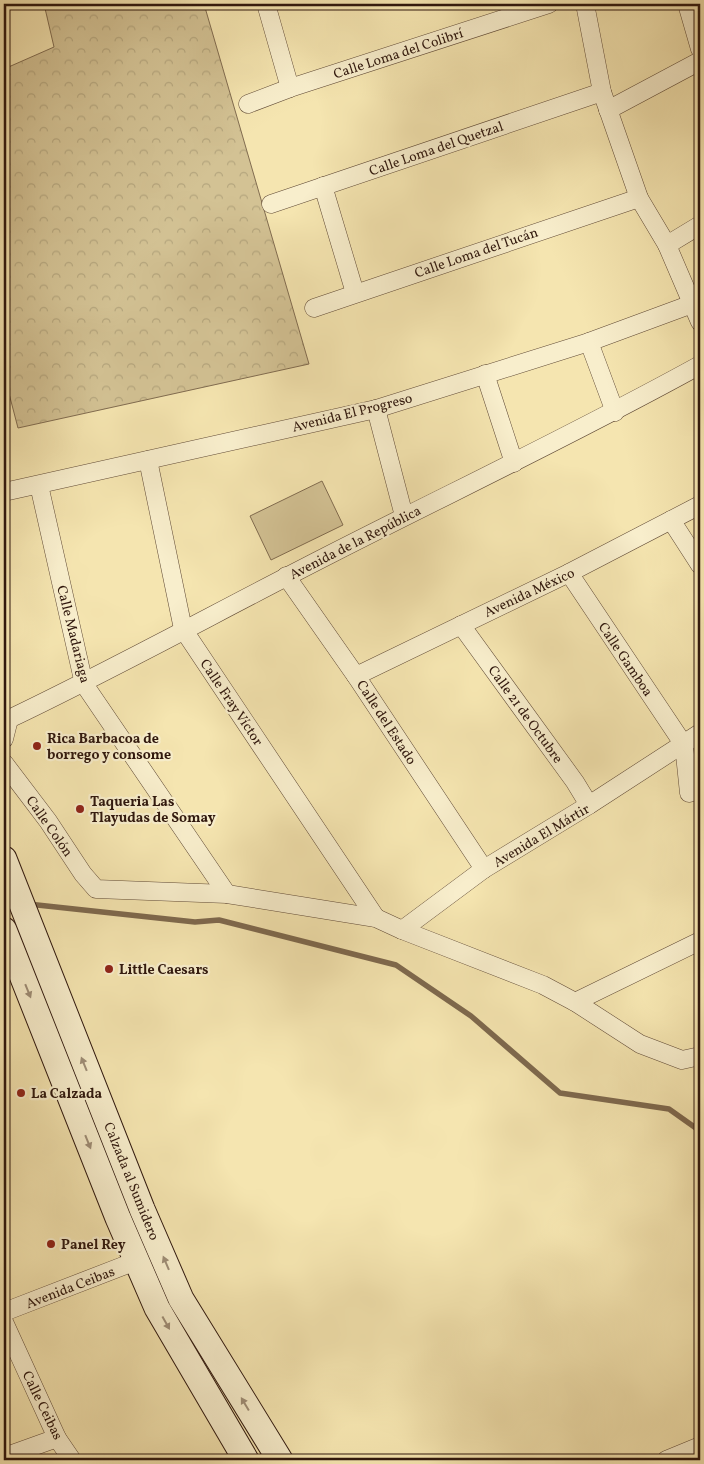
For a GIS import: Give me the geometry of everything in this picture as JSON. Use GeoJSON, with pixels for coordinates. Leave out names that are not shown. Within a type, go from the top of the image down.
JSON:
{"type":"FeatureCollection","features":[{"type":"Feature","properties":{"kind":"main road","name":"Calzada al Sumidero"},"geometry":{"type":"LineString","coordinates":[[5,863],[142,1209],[181,1299],[280,1460]]}},
{"type":"Feature","properties":{"kind":"main road","name":"Calzada al Sumidero"},"geometry":{"type":"LineString","coordinates":[[7,944],[136,1262],[157,1308],[184,1358],[242,1453]]}},
{"type":"Feature","properties":{"kind":"main road"},"geometry":{"type":"LineString","coordinates":[[118,1218],[142,1209]]}},
{"type":"Feature","properties":{"kind":"main road"},"geometry":{"type":"LineString","coordinates":[[242,1453],[262,1430]]}},
{"type":"Feature","properties":{"kind":"street"},"geometry":{"type":"LineString","coordinates":[[266,4],[290,88]]}},
{"type":"Feature","properties":{"kind":"street","name":"Calle Loma del Colibrí"},"geometry":{"type":"LineString","coordinates":[[248,104],[290,88],[549,4]]}},
{"type":"Feature","properties":{"kind":"street"},"geometry":{"type":"LineString","coordinates":[[585,4],[602,92],[639,198],[667,245],[700,322]]}},
{"type":"Feature","properties":{"kind":"street"},"geometry":{"type":"LineString","coordinates":[[687,4],[700,49]]}},
{"type":"Feature","properties":{"kind":"street"},"geometry":{"type":"LineString","coordinates":[[608,110],[700,61]]}},
{"type":"Feature","properties":{"kind":"street","name":"Calle Loma del Quetzal"},"geometry":{"type":"LineString","coordinates":[[270,204],[602,92]]}},
{"type":"Feature","properties":{"kind":"street"},"geometry":{"type":"LineString","coordinates":[[323,186],[355,293]]}},
{"type":"Feature","properties":{"kind":"street","name":"Calle Loma del Tucán"},"geometry":{"type":"LineString","coordinates":[[314,308],[639,198]]}},
{"type":"Feature","properties":{"kind":"street"},"geometry":{"type":"LineString","coordinates":[[667,245],[700,224]]}},
{"type":"Feature","properties":{"kind":"street","name":"Avenida El Progreso"},"geometry":{"type":"LineString","coordinates":[[4,492],[376,409],[589,342],[692,304]]}},
{"type":"Feature","properties":{"kind":"street"},"geometry":{"type":"LineString","coordinates":[[589,342],[615,412]]}},
{"type":"Feature","properties":{"kind":"street","name":"Avenida de la República"},"geometry":{"type":"LineString","coordinates":[[4,739],[6,720],[84,684],[183,629],[404,516],[615,412],[700,365]]}},
{"type":"Feature","properties":{"kind":"street"},"geometry":{"type":"LineString","coordinates":[[485,374],[514,463]]}},
{"type":"Feature","properties":{"kind":"street"},"geometry":{"type":"LineString","coordinates":[[376,409],[404,516]]}},
{"type":"Feature","properties":{"kind":"street","name":"Calle Fray Víctor"},"geometry":{"type":"LineString","coordinates":[[148,460],[183,629],[376,918]]}},
{"type":"Feature","properties":{"kind":"street","name":"Calle Madariaga"},"geometry":{"type":"LineString","coordinates":[[39,484],[84,684],[227,894]]}},
{"type":"Feature","properties":{"kind":"street","name":"Avenida México"},"geometry":{"type":"LineString","coordinates":[[356,676],[570,573],[700,505]]}},
{"type":"Feature","properties":{"kind":"street"},"geometry":{"type":"LineString","coordinates":[[671,520],[700,565]]}},
{"type":"Feature","properties":{"kind":"street","name":"Calle Gamboa"},"geometry":{"type":"LineString","coordinates":[[570,573],[684,745]]}},
{"type":"Feature","properties":{"kind":"street","name":"Calle del Estado"},"geometry":{"type":"LineString","coordinates":[[286,576],[356,676],[484,869]]}},
{"type":"Feature","properties":{"kind":"street","name":"Calle 21 de Octubre"},"geometry":{"type":"LineString","coordinates":[[461,624],[575,782],[589,805]]}},
{"type":"Feature","properties":{"kind":"street","name":"Avenida El Mártir"},"geometry":{"type":"LineString","coordinates":[[402,930],[484,869],[684,745],[700,732]]}},
{"type":"Feature","properties":{"kind":"street"},"geometry":{"type":"LineString","coordinates":[[684,745],[695,791]]}},
{"type":"Feature","properties":{"kind":"street","name":"Calle Colón"},"geometry":{"type":"LineString","coordinates":[[4,763],[12,787],[48,821],[83,874],[96,889],[227,894]]}},
{"type":"Feature","properties":{"kind":"street"},"geometry":{"type":"LineString","coordinates":[[227,894],[376,918],[543,985],[574,1002],[640,1044],[682,1060],[700,1056]]}},
{"type":"Feature","properties":{"kind":"street"},"geometry":{"type":"LineString","coordinates":[[574,1002],[700,941]]}},
{"type":"Feature","properties":{"kind":"street","name":"Avenida Ceibas"},"geometry":{"type":"LineString","coordinates":[[4,1312],[136,1262]]}},
{"type":"Feature","properties":{"kind":"street","name":"Calle Ceibas"},"geometry":{"type":"LineString","coordinates":[[4,1322],[57,1438],[72,1460]]}},
{"type":"Feature","properties":{"kind":"street"},"geometry":{"type":"LineString","coordinates":[[4,1457],[57,1438]]}},
{"type":"Feature","properties":{"kind":"street"},"geometry":{"type":"LineString","coordinates":[[666,1460],[700,1446]]}},
{"type":"Feature","properties":{"kind":"green space"},"geometry":{"type":"Polygon","coordinates":[[[44,4],[204,4],[309,364],[18,428],[6,382],[4,382],[4,69],[54,47],[44,4]]]}},
{"type":"Feature","properties":{"kind":"green space"},"geometry":{"type":"Polygon","coordinates":[[[322,481],[343,525],[271,560],[250,516],[322,481]]]}},
{"type":"Feature","properties":{"kind":"waterway"},"geometry":{"type":"LineString","coordinates":[[28,904],[195,922],[219,920],[396,965],[471,1016],[560,1093],[669,1109],[700,1131]]}},
{"type":"Feature","properties":{"kind":"place","name":"Rica Barbacoa de borrego y consome"},"geometry":{"type":"Point","coordinates":[37,746]}},
{"type":"Feature","properties":{"kind":"place","name":"Taqueria Las Tlayudas de Somay"},"geometry":{"type":"Point","coordinates":[80,809]}},
{"type":"Feature","properties":{"kind":"place","name":"Little Caesars"},"geometry":{"type":"Point","coordinates":[109,969]}},
{"type":"Feature","properties":{"kind":"place","name":"La Calzada"},"geometry":{"type":"Point","coordinates":[21,1093]}},
{"type":"Feature","properties":{"kind":"place","name":"Panel Rey"},"geometry":{"type":"Point","coordinates":[51,1244]}}]}
